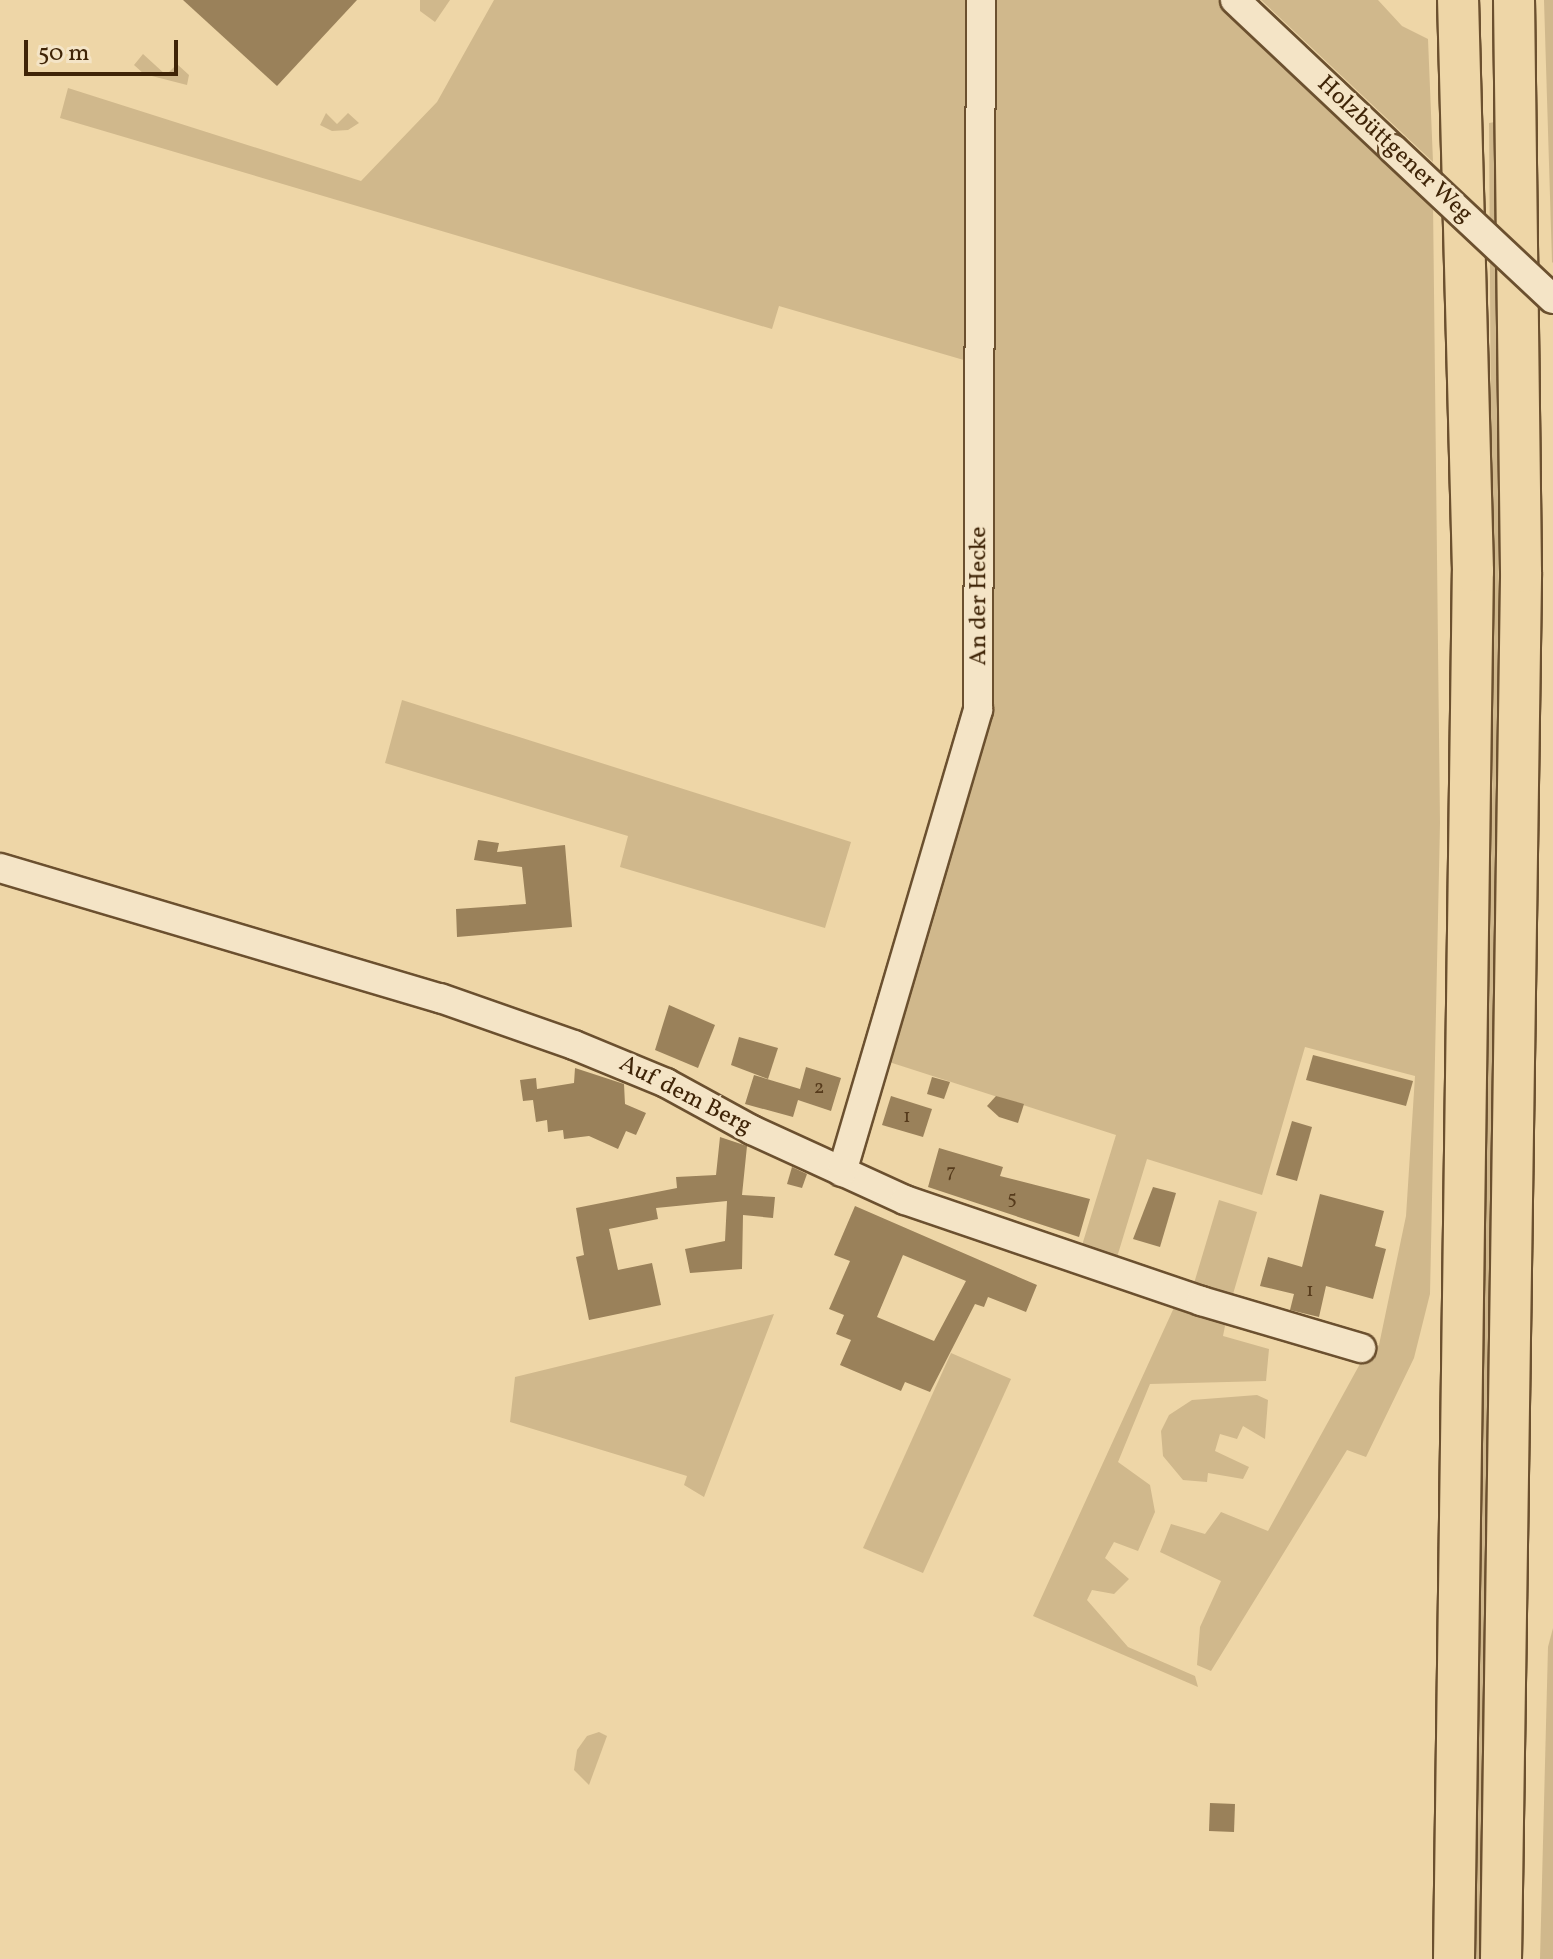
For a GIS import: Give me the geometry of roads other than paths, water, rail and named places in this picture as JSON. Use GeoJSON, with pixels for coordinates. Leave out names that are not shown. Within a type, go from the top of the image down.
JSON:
{"type":"FeatureCollection","features":[{"type":"Feature","properties":{"kind":"highway"},"geometry":{"type":"LineString","coordinates":[[1454,1959],[1473,571],[1458,0]]}},
{"type":"Feature","properties":{"kind":"highway"},"geometry":{"type":"LineString","coordinates":[[1501,1959],[1521,588],[1514,0]]}},
{"type":"Feature","properties":{"kind":"street","name":"An der Hecke"},"geometry":{"type":"LineString","coordinates":[[842,1172],[978,710],[981,0]]}},
{"type":"Feature","properties":{"kind":"street","name":"Holzbüttgener Weg"},"geometry":{"type":"LineString","coordinates":[[1235,0],[1553,299]]}},
{"type":"Feature","properties":{"kind":"street","name":"Auf dem Berg"},"geometry":{"type":"LineString","coordinates":[[0,868],[440,998],[574,1045],[666,1083],[842,1172],[1039,1247],[1361,1348]]}}]}
